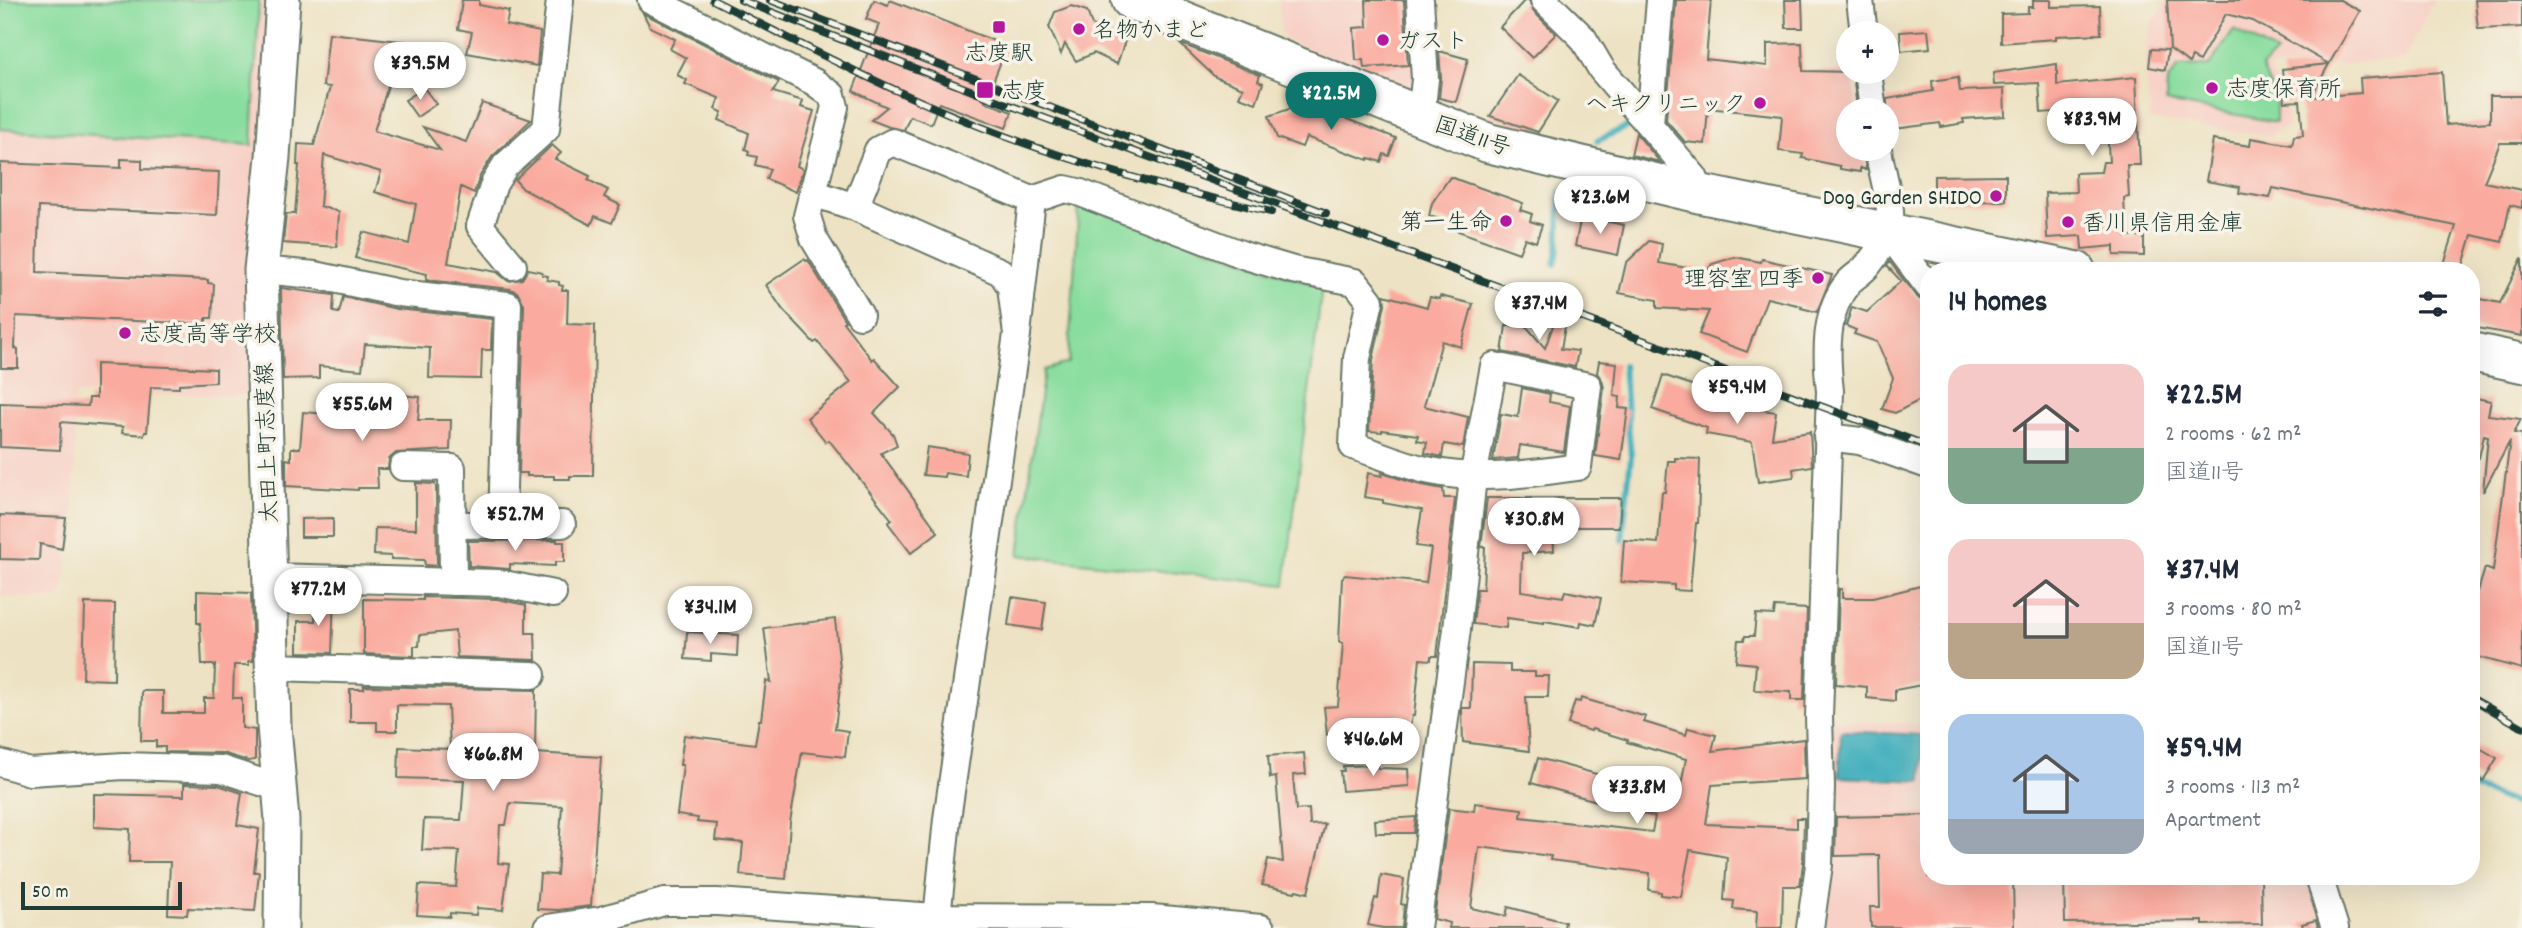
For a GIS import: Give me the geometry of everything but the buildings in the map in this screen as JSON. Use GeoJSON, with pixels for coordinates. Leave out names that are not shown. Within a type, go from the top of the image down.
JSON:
{"type":"FeatureCollection","features":[{"type":"Feature","properties":{"kind":"highway","name":"国道11号"},"geometry":{"type":"LineString","coordinates":[[1131,0],[1488,143],[1700,194],[2031,262]]}},
{"type":"Feature","properties":{"kind":"highway"},"geometry":{"type":"LineString","coordinates":[[2480,354],[2522,363]]}},
{"type":"Feature","properties":{"kind":"main road","name":"太田上町志度線"},"geometry":{"type":"LineString","coordinates":[[281,928],[282,820],[272,667],[261,270],[273,157],[283,0]]}},
{"type":"Feature","properties":{"kind":"street"},"geometry":{"type":"LineString","coordinates":[[513,266],[480,226],[494,184],[505,166],[546,129],[560,0]]}},
{"type":"Feature","properties":{"kind":"street"},"geometry":{"type":"LineString","coordinates":[[650,0],[814,82],[832,94],[835,107],[807,216],[814,239],[860,315]]}},
{"type":"Feature","properties":{"kind":"street"},"geometry":{"type":"LineString","coordinates":[[1420,0],[1425,79],[1421,117]]}},
{"type":"Feature","properties":{"kind":"street"},"geometry":{"type":"LineString","coordinates":[[1544,0],[1583,38],[1602,70],[1694,177],[1700,194]]}},
{"type":"Feature","properties":{"kind":"street"},"geometry":{"type":"LineString","coordinates":[[1650,124],[1660,0]]}},
{"type":"Feature","properties":{"kind":"street"},"geometry":{"type":"LineString","coordinates":[[1860,0],[1863,21]]}},
{"type":"Feature","properties":{"kind":"street"},"geometry":{"type":"LineString","coordinates":[[855,207],[878,150],[893,142],[1032,200],[1065,189],[1246,256],[1293,270],[1355,282],[1370,301],[1357,358],[1353,446],[1430,471],[1473,477],[1533,474],[1578,467],[1588,386],[1494,366],[1473,477],[1457,628],[1417,928]]}},
{"type":"Feature","properties":{"kind":"street"},"geometry":{"type":"LineString","coordinates":[[1810,928],[1819,865],[1819,717],[1830,391],[1826,363],[1831,321],[1838,298],[1849,282],[1867,266],[1888,233],[1891,215],[1880,161]]}},
{"type":"Feature","properties":{"kind":"street"},"geometry":{"type":"LineString","coordinates":[[813,193],[855,207],[1001,272],[1011,287],[1017,334]]}},
{"type":"Feature","properties":{"kind":"street"},"geometry":{"type":"LineString","coordinates":[[936,923],[947,818],[1017,334],[1032,200]]}},
{"type":"Feature","properties":{"kind":"street"},"geometry":{"type":"LineString","coordinates":[[1888,233],[1920,275]]}},
{"type":"Feature","properties":{"kind":"street"},"geometry":{"type":"LineString","coordinates":[[261,270],[315,275],[399,293],[508,305],[502,525]]}},
{"type":"Feature","properties":{"kind":"street"},"geometry":{"type":"LineString","coordinates":[[1827,437],[1860,441],[1920,462]]}},
{"type":"Feature","properties":{"kind":"street"},"geometry":{"type":"LineString","coordinates":[[403,467],[452,468],[453,582]]}},
{"type":"Feature","properties":{"kind":"street"},"geometry":{"type":"LineString","coordinates":[[453,525],[562,524]]}},
{"type":"Feature","properties":{"kind":"street"},"geometry":{"type":"LineString","coordinates":[[270,578],[499,583],[552,594]]}},
{"type":"Feature","properties":{"kind":"street"},"geometry":{"type":"LineString","coordinates":[[272,667],[532,675]]}},
{"type":"Feature","properties":{"kind":"street"},"geometry":{"type":"LineString","coordinates":[[0,763],[30,772],[124,766],[221,769],[279,788]]}},
{"type":"Feature","properties":{"kind":"street"},"geometry":{"type":"LineString","coordinates":[[2322,885],[2335,928]]}},
{"type":"Feature","properties":{"kind":"street"},"geometry":{"type":"LineString","coordinates":[[547,928],[601,924],[664,902],[717,902],[936,923],[1152,918],[1261,928]]}},
{"type":"Feature","properties":{"kind":"shaded area","name":"志度高等学校"},"geometry":{"type":"Polygon","coordinates":[[[0,0],[270,0],[249,390],[247,395],[76,394],[73,523],[63,593],[57,598],[0,597],[0,0]]]}},
{"type":"Feature","properties":{"kind":"shaded area"},"geometry":{"type":"Polygon","coordinates":[[[1279,0],[1414,0],[1416,93],[1286,41],[1281,30],[1279,0]]]}},
{"type":"Feature","properties":{"kind":"shaded area","name":"志度保育所"},"geometry":{"type":"Polygon","coordinates":[[[2167,0],[2434,0],[2404,60],[2269,68],[2286,108],[2288,125],[2271,136],[2151,120],[2145,64],[2150,27],[2167,0]]]}},
{"type":"Feature","properties":{"kind":"shaded area"},"geometry":{"type":"Polygon","coordinates":[[[1825,721],[1920,724],[1920,885],[2312,885],[2325,928],[1820,928],[1825,721]]]}},
{"type":"Feature","properties":{"kind":"green space"},"geometry":{"type":"Polygon","coordinates":[[[0,0],[259,0],[252,145],[0,129],[0,0]]]}},
{"type":"Feature","properties":{"kind":"green space"},"geometry":{"type":"Polygon","coordinates":[[[2234,30],[2276,53],[2262,67],[2276,101],[2276,122],[2166,102],[2167,82],[2178,67],[2209,66],[2234,30]]]}},
{"type":"Feature","properties":{"kind":"green space"},"geometry":{"type":"Polygon","coordinates":[[[1079,204],[1322,287],[1285,585],[1019,555],[1044,370],[1068,363],[1079,204]]]}},
{"type":"Feature","properties":{"kind":"water"},"geometry":{"type":"Polygon","coordinates":[[[1841,731],[1920,735],[1920,781],[1839,777],[1841,731]]]}},
{"type":"Feature","properties":{"kind":"waterway"},"geometry":{"type":"LineString","coordinates":[[1597,141],[1639,121]]}},
{"type":"Feature","properties":{"kind":"waterway"},"geometry":{"type":"LineString","coordinates":[[1555,264],[1562,192]]}},
{"type":"Feature","properties":{"kind":"waterway"},"geometry":{"type":"LineString","coordinates":[[1622,540],[1631,456],[1623,366]]}},
{"type":"Feature","properties":{"kind":"waterway"},"geometry":{"type":"LineString","coordinates":[[2480,790],[2522,806]]}},
{"type":"Feature","properties":{"kind":"railway"},"geometry":{"type":"LineString","coordinates":[[713,0],[875,80],[999,134],[1127,176],[1271,212]]}},
{"type":"Feature","properties":{"kind":"railway"},"geometry":{"type":"LineString","coordinates":[[741,0],[985,96],[1920,443]]}},
{"type":"Feature","properties":{"kind":"railway"},"geometry":{"type":"LineString","coordinates":[[770,0],[1326,213]]}},
{"type":"Feature","properties":{"kind":"railway"},"geometry":{"type":"LineString","coordinates":[[2480,703],[2522,727]]}},
{"type":"Feature","properties":{"kind":"place","name":"志度駅"},"geometry":{"type":"Point","coordinates":[999,27]}},
{"type":"Feature","properties":{"kind":"place","name":"名物かまど"},"geometry":{"type":"Point","coordinates":[1079,29]}},
{"type":"Feature","properties":{"kind":"place","name":"ガスト"},"geometry":{"type":"Point","coordinates":[1383,40]}},
{"type":"Feature","properties":{"kind":"place","name":"志度保育所"},"geometry":{"type":"Point","coordinates":[2212,88]}},
{"type":"Feature","properties":{"kind":"place","name":"志度"},"geometry":{"type":"Point","coordinates":[985,90]}},
{"type":"Feature","properties":{"kind":"place","name":"ヘキクリニック"},"geometry":{"type":"Point","coordinates":[1760,103]}},
{"type":"Feature","properties":{"kind":"place","name":"Dog Garden SHIDO"},"geometry":{"type":"Point","coordinates":[1996,196]}},
{"type":"Feature","properties":{"kind":"place","name":"第一生命"},"geometry":{"type":"Point","coordinates":[1506,221]}},
{"type":"Feature","properties":{"kind":"place","name":"香川県信用金庫"},"geometry":{"type":"Point","coordinates":[2068,222]}},
{"type":"Feature","properties":{"kind":"place","name":"理容室 四季"},"geometry":{"type":"Point","coordinates":[1818,278]}},
{"type":"Feature","properties":{"kind":"place","name":"志度高等学校"},"geometry":{"type":"Point","coordinates":[125,333]}}]}
